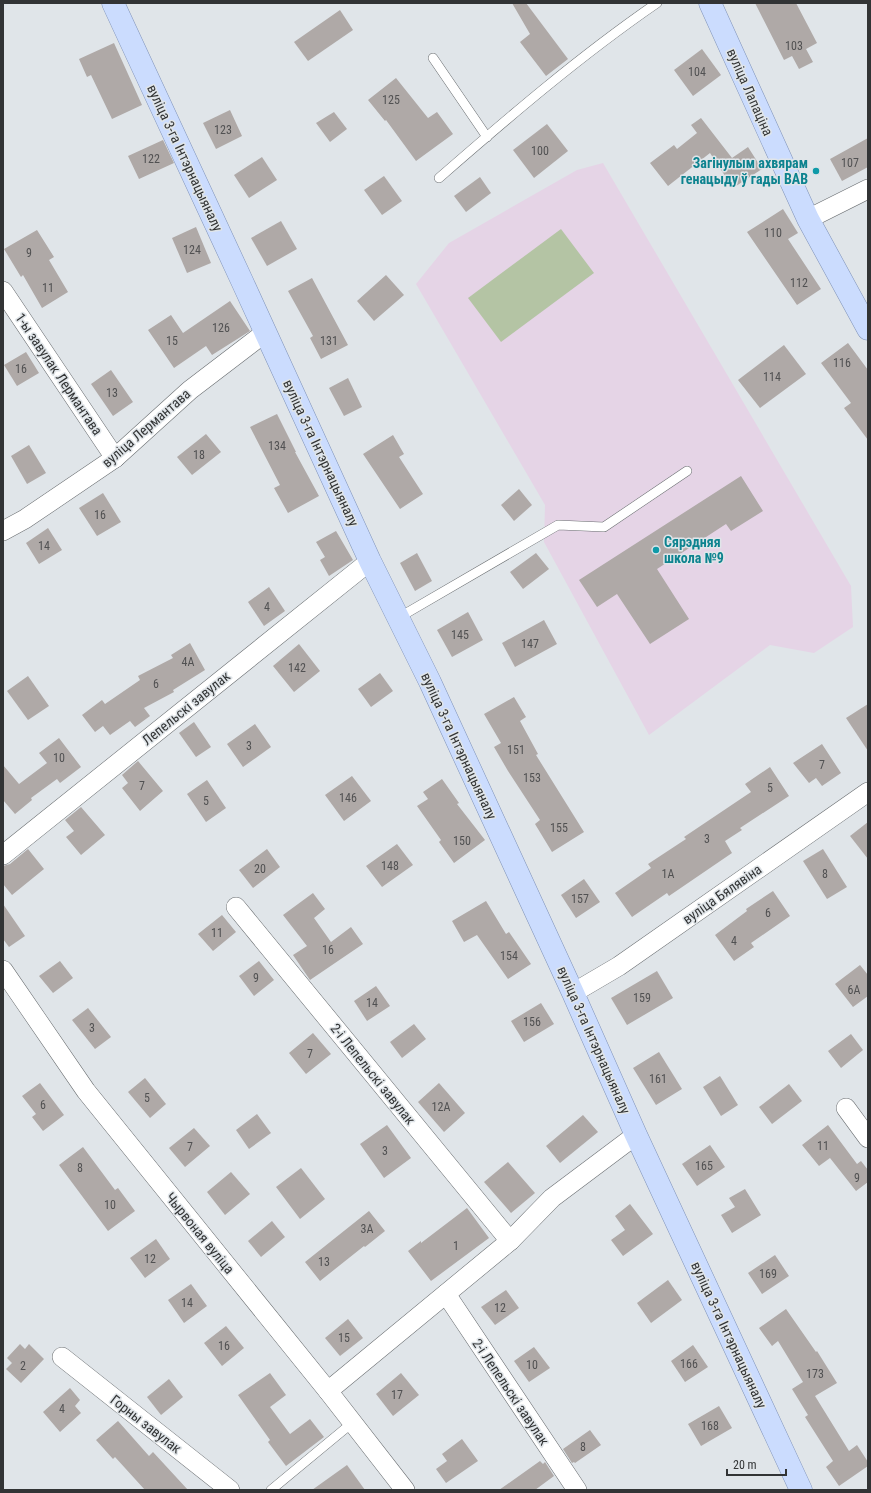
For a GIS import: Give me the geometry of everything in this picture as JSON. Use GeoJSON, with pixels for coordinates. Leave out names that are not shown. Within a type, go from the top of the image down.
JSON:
{"type":"FeatureCollection","features":[{"type":"Feature","properties":{"kind":"main road","name":"вуліца 3-га Інтэрнацыяналу"},"geometry":{"type":"LineString","coordinates":[[113,3],[266,332],[370,561],[430,682],[573,993],[636,1135],[801,1490]]}},
{"type":"Feature","properties":{"kind":"main road","name":"вуліца Лапаціна"},"geometry":{"type":"LineString","coordinates":[[710,3],[808,219],[868,329]]}},
{"type":"Feature","properties":{"kind":"street"},"geometry":{"type":"LineString","coordinates":[[808,219],[868,189]]}},
{"type":"Feature","properties":{"kind":"street","name":"1-ы завулак Лермантава"},"geometry":{"type":"LineString","coordinates":[[3,291],[115,458]]}},
{"type":"Feature","properties":{"kind":"street","name":"вуліца Лермантава"},"geometry":{"type":"LineString","coordinates":[[3,531],[25,519],[115,458],[190,390],[266,332]]}},
{"type":"Feature","properties":{"kind":"street","name":"Лепельскі завулак"},"geometry":{"type":"LineString","coordinates":[[3,855],[370,561]]}},
{"type":"Feature","properties":{"kind":"street","name":"вуліца Бялявіна"},"geometry":{"type":"LineString","coordinates":[[573,993],[619,966],[868,792]]}},
{"type":"Feature","properties":{"kind":"street","name":"2-і Лепельскі завулак"},"geometry":{"type":"LineString","coordinates":[[236,907],[510,1241]]}},
{"type":"Feature","properties":{"kind":"street","name":"Чырвоная вуліца"},"geometry":{"type":"LineString","coordinates":[[3,970],[86,1091],[328,1391],[405,1490]]}},
{"type":"Feature","properties":{"kind":"street"},"geometry":{"type":"LineString","coordinates":[[846,1108],[868,1138]]}},
{"type":"Feature","properties":{"kind":"street"},"geometry":{"type":"LineString","coordinates":[[328,1391],[510,1241],[552,1198],[636,1135]]}},
{"type":"Feature","properties":{"kind":"street","name":"2-і Лепельскі завулак"},"geometry":{"type":"LineString","coordinates":[[446,1294],[577,1490]]}},
{"type":"Feature","properties":{"kind":"street","name":"Горны завулак"},"geometry":{"type":"LineString","coordinates":[[62,1357],[230,1490]]}},
{"type":"Feature","properties":{"kind":"lane"},"geometry":{"type":"LineString","coordinates":[[439,178],[521,108],[605,41],[657,3]]}},
{"type":"Feature","properties":{"kind":"lane"},"geometry":{"type":"LineString","coordinates":[[433,58],[487,137]]}},
{"type":"Feature","properties":{"kind":"lane"},"geometry":{"type":"LineString","coordinates":[[398,618],[558,525],[604,527],[687,471]]}},
{"type":"Feature","properties":{"kind":"lane"},"geometry":{"type":"LineString","coordinates":[[271,1490],[352,1423]]}},
{"type":"Feature","properties":{"kind":"shaded area"},"geometry":{"type":"Polygon","coordinates":[[[603,163],[851,586],[853,627],[814,653],[770,645],[649,735],[544,542],[545,505],[416,284],[449,243],[577,170],[603,163]]]}},
{"type":"Feature","properties":{"kind":"green space"},"geometry":{"type":"Polygon","coordinates":[[[561,229],[594,273],[501,342],[468,298],[561,229]]]}},
{"type":"Feature","properties":{"kind":"building"},"geometry":{"type":"Polygon","coordinates":[[[512,3],[526,3],[568,59],[546,76],[520,42],[530,34],[512,3]]]}},
{"type":"Feature","properties":{"kind":"building"},"geometry":{"type":"Polygon","coordinates":[[[755,3],[796,3],[817,43],[806,49],[813,62],[799,69],[792,56],[784,60],[755,3]]]}},
{"type":"Feature","properties":{"kind":"building"},"geometry":{"type":"Polygon","coordinates":[[[340,10],[353,30],[308,61],[294,42],[340,10]]]}},
{"type":"Feature","properties":{"kind":"building"},"geometry":{"type":"Polygon","coordinates":[[[114,43],[142,105],[112,119],[91,75],[87,77],[79,59],[114,43]]]}},
{"type":"Feature","properties":{"kind":"building"},"geometry":{"type":"Polygon","coordinates":[[[702,49],[721,75],[693,96],[674,70],[702,49]]]}},
{"type":"Feature","properties":{"kind":"building"},"geometry":{"type":"Polygon","coordinates":[[[396,78],[428,118],[437,112],[453,134],[416,161],[386,120],[385,121],[368,100],[396,78]]]}},
{"type":"Feature","properties":{"kind":"building"},"geometry":{"type":"Polygon","coordinates":[[[230,110],[242,136],[216,149],[203,123],[230,110]]]}},
{"type":"Feature","properties":{"kind":"building"},"geometry":{"type":"Polygon","coordinates":[[[334,112],[347,129],[330,142],[316,123],[334,112]]]}},
{"type":"Feature","properties":{"kind":"building"},"geometry":{"type":"Polygon","coordinates":[[[701,118],[732,158],[748,147],[762,169],[733,188],[710,153],[668,186],[650,163],[674,145],[677,149],[697,133],[691,125],[701,118]]]}},
{"type":"Feature","properties":{"kind":"building"},"geometry":{"type":"Polygon","coordinates":[[[547,124],[568,151],[534,178],[513,150],[547,124]]]}},
{"type":"Feature","properties":{"kind":"building"},"geometry":{"type":"Polygon","coordinates":[[[868,138],[868,167],[842,181],[830,159],[868,138]]]}},
{"type":"Feature","properties":{"kind":"building"},"geometry":{"type":"Polygon","coordinates":[[[163,140],[174,163],[139,179],[128,156],[163,140]]]}},
{"type":"Feature","properties":{"kind":"building"},"geometry":{"type":"Polygon","coordinates":[[[262,157],[277,180],[249,198],[234,175],[262,157]]]}},
{"type":"Feature","properties":{"kind":"building"},"geometry":{"type":"Polygon","coordinates":[[[384,176],[402,201],[382,215],[364,190],[384,176]]]}},
{"type":"Feature","properties":{"kind":"building"},"geometry":{"type":"Polygon","coordinates":[[[480,177],[491,193],[466,212],[454,196],[480,177]]]}},
{"type":"Feature","properties":{"kind":"building"},"geometry":{"type":"Polygon","coordinates":[[[783,209],[798,233],[788,239],[821,289],[797,305],[747,232],[783,209]]]}},
{"type":"Feature","properties":{"kind":"building"},"geometry":{"type":"Polygon","coordinates":[[[281,221],[297,249],[267,266],[251,238],[281,221]]]}},
{"type":"Feature","properties":{"kind":"building"},"geometry":{"type":"Polygon","coordinates":[[[196,227],[211,263],[187,273],[172,238],[196,227]]]}},
{"type":"Feature","properties":{"kind":"building"},"geometry":{"type":"Polygon","coordinates":[[[37,230],[54,257],[49,260],[68,292],[42,308],[23,275],[21,277],[4,249],[37,230]]]}},
{"type":"Feature","properties":{"kind":"building"},"geometry":{"type":"Polygon","coordinates":[[[386,275],[404,295],[374,321],[357,301],[386,275]]]}},
{"type":"Feature","properties":{"kind":"building"},"geometry":{"type":"Polygon","coordinates":[[[312,278],[348,345],[321,359],[310,338],[313,336],[288,291],[312,278]]]}},
{"type":"Feature","properties":{"kind":"building"},"geometry":{"type":"Polygon","coordinates":[[[230,301],[250,331],[212,355],[206,346],[174,368],[148,330],[171,315],[183,333],[230,301]]]}},
{"type":"Feature","properties":{"kind":"building"},"geometry":{"type":"Polygon","coordinates":[[[848,343],[868,370],[868,440],[844,408],[851,403],[821,363],[848,343]]]}},
{"type":"Feature","properties":{"kind":"building"},"geometry":{"type":"Polygon","coordinates":[[[784,345],[806,374],[760,408],[738,380],[784,345]]]}},
{"type":"Feature","properties":{"kind":"building"},"geometry":{"type":"Polygon","coordinates":[[[26,352],[39,373],[17,386],[4,365],[26,352]]]}},
{"type":"Feature","properties":{"kind":"building"},"geometry":{"type":"Polygon","coordinates":[[[111,370],[133,402],[113,416],[91,384],[111,370]]]}},
{"type":"Feature","properties":{"kind":"building"},"geometry":{"type":"Polygon","coordinates":[[[348,378],[362,407],[344,416],[329,388],[348,378]]]}},
{"type":"Feature","properties":{"kind":"building"},"geometry":{"type":"Polygon","coordinates":[[[277,414],[295,452],[319,496],[288,513],[274,488],[280,485],[250,427],[277,414]]]}},
{"type":"Feature","properties":{"kind":"building"},"geometry":{"type":"Polygon","coordinates":[[[206,434],[221,452],[192,475],[177,457],[206,434]]]}},
{"type":"Feature","properties":{"kind":"building"},"geometry":{"type":"Polygon","coordinates":[[[393,435],[404,454],[399,457],[423,494],[400,509],[363,454],[393,435]]]}},
{"type":"Feature","properties":{"kind":"building"},"geometry":{"type":"Polygon","coordinates":[[[29,445],[46,473],[27,484],[11,456],[29,445]]]}},
{"type":"Feature","properties":{"kind":"building","name":"Сярэдняя школа №9"},"geometry":{"type":"Polygon","coordinates":[[[741,476],[763,511],[731,531],[726,524],[657,569],[689,619],[650,644],[617,594],[597,607],[579,580],[741,476]]]}},
{"type":"Feature","properties":{"kind":"building"},"geometry":{"type":"Polygon","coordinates":[[[519,489],[532,505],[514,521],[501,505],[519,489]]]}},
{"type":"Feature","properties":{"kind":"building"},"geometry":{"type":"Polygon","coordinates":[[[103,493],[121,522],[97,536],[79,508],[103,493]]]}},
{"type":"Feature","properties":{"kind":"building"},"geometry":{"type":"Polygon","coordinates":[[[48,528],[62,550],[39,564],[26,543],[48,528]]]}},
{"type":"Feature","properties":{"kind":"building"},"geometry":{"type":"Polygon","coordinates":[[[336,531],[353,560],[329,576],[320,560],[325,557],[316,542],[336,531]]]}},
{"type":"Feature","properties":{"kind":"building"},"geometry":{"type":"Polygon","coordinates":[[[417,553],[432,581],[415,591],[400,563],[417,553]]]}},
{"type":"Feature","properties":{"kind":"building"},"geometry":{"type":"Polygon","coordinates":[[[536,553],[549,569],[523,589],[510,572],[536,553]]]}},
{"type":"Feature","properties":{"kind":"building"},"geometry":{"type":"Polygon","coordinates":[[[269,587],[285,611],[264,626],[248,602],[269,587]]]}},
{"type":"Feature","properties":{"kind":"building"},"geometry":{"type":"Polygon","coordinates":[[[468,612],[483,640],[452,657],[437,630],[468,612]]]}},
{"type":"Feature","properties":{"kind":"building"},"geometry":{"type":"Polygon","coordinates":[[[544,620],[557,644],[515,667],[502,643],[544,620]]]}},
{"type":"Feature","properties":{"kind":"building"},"geometry":{"type":"Polygon","coordinates":[[[190,643],[205,670],[173,690],[174,692],[144,708],[150,716],[135,727],[130,721],[110,735],[103,726],[95,732],[82,715],[102,700],[105,704],[140,680],[138,676],[173,658],[171,655],[190,643]]]}},
{"type":"Feature","properties":{"kind":"building"},"geometry":{"type":"Polygon","coordinates":[[[299,644],[320,671],[294,692],[273,666],[299,644]]]}},
{"type":"Feature","properties":{"kind":"building"},"geometry":{"type":"Polygon","coordinates":[[[380,673],[393,691],[371,707],[358,689],[380,673]]]}},
{"type":"Feature","properties":{"kind":"building"},"geometry":{"type":"Polygon","coordinates":[[[28,676],[49,706],[28,720],[7,691],[28,676]]]}},
{"type":"Feature","properties":{"kind":"building"},"geometry":{"type":"Polygon","coordinates":[[[514,697],[526,717],[520,721],[538,754],[536,755],[584,832],[552,852],[535,824],[540,820],[494,747],[501,743],[484,714],[514,697]]]}},
{"type":"Feature","properties":{"kind":"building"},"geometry":{"type":"Polygon","coordinates":[[[868,704],[868,751],[846,718],[868,704]]]}},
{"type":"Feature","properties":{"kind":"building"},"geometry":{"type":"Polygon","coordinates":[[[194,722],[211,747],[196,757],[179,733],[194,722]]]}},
{"type":"Feature","properties":{"kind":"building"},"geometry":{"type":"Polygon","coordinates":[[[255,724],[271,747],[243,767],[227,744],[255,724]]]}},
{"type":"Feature","properties":{"kind":"building"},"geometry":{"type":"Polygon","coordinates":[[[59,738],[81,767],[60,783],[57,779],[31,798],[32,800],[15,814],[3,800],[3,765],[19,784],[47,763],[39,753],[59,738]]]}},
{"type":"Feature","properties":{"kind":"building"},"geometry":{"type":"Polygon","coordinates":[[[822,744],[841,773],[822,786],[816,778],[809,783],[793,763],[822,744]]]}},
{"type":"Feature","properties":{"kind":"building"},"geometry":{"type":"Polygon","coordinates":[[[138,761],[163,791],[140,811],[122,788],[128,783],[122,775],[138,761]]]}},
{"type":"Feature","properties":{"kind":"building"},"geometry":{"type":"Polygon","coordinates":[[[770,767],[789,796],[740,828],[742,830],[725,841],[732,853],[669,896],[667,893],[632,917],[615,893],[651,868],[648,864],[686,839],[684,837],[751,792],[745,784],[770,767]]]}},
{"type":"Feature","properties":{"kind":"building"},"geometry":{"type":"Polygon","coordinates":[[[352,776],[371,801],[344,821],[325,795],[352,776]]]}},
{"type":"Feature","properties":{"kind":"building"},"geometry":{"type":"Polygon","coordinates":[[[442,779],[459,803],[457,804],[485,840],[454,863],[439,842],[441,840],[417,806],[428,799],[423,792],[442,779]]]}},
{"type":"Feature","properties":{"kind":"building"},"geometry":{"type":"Polygon","coordinates":[[[207,780],[226,808],[206,822],[187,794],[207,780]]]}},
{"type":"Feature","properties":{"kind":"building"},"geometry":{"type":"Polygon","coordinates":[[[81,807],[105,835],[81,855],[66,837],[74,831],[65,820],[81,807]]]}},
{"type":"Feature","properties":{"kind":"building"},"geometry":{"type":"Polygon","coordinates":[[[868,822],[868,859],[850,836],[868,822]]]}},
{"type":"Feature","properties":{"kind":"building"},"geometry":{"type":"Polygon","coordinates":[[[397,844],[413,865],[382,887],[366,866],[397,844]]]}},
{"type":"Feature","properties":{"kind":"building"},"geometry":{"type":"Polygon","coordinates":[[[28,849],[44,869],[12,895],[3,884],[3,866],[10,864],[28,849]]]}},
{"type":"Feature","properties":{"kind":"building"},"geometry":{"type":"Polygon","coordinates":[[[267,849],[280,867],[253,888],[239,870],[267,849]]]}},
{"type":"Feature","properties":{"kind":"building"},"geometry":{"type":"Polygon","coordinates":[[[823,849],[847,887],[827,899],[803,861],[823,849]]]}},
{"type":"Feature","properties":{"kind":"building"},"geometry":{"type":"Polygon","coordinates":[[[584,879],[600,902],[576,918],[561,895],[584,879]]]}},
{"type":"Feature","properties":{"kind":"building"},"geometry":{"type":"Polygon","coordinates":[[[773,891],[790,916],[751,943],[754,947],[734,961],[715,935],[747,911],[746,909],[773,891]]]}},
{"type":"Feature","properties":{"kind":"building"},"geometry":{"type":"Polygon","coordinates":[[[313,893],[325,909],[314,918],[331,942],[351,927],[363,944],[310,980],[293,955],[307,946],[283,915],[313,893]]]}},
{"type":"Feature","properties":{"kind":"building"},"geometry":{"type":"Polygon","coordinates":[[[486,901],[506,934],[509,932],[531,964],[508,979],[477,935],[464,942],[452,921],[486,901]]]}},
{"type":"Feature","properties":{"kind":"building"},"geometry":{"type":"Polygon","coordinates":[[[3,904],[25,936],[9,947],[3,939],[3,904]]]}},
{"type":"Feature","properties":{"kind":"building"},"geometry":{"type":"Polygon","coordinates":[[[222,915],[236,932],[213,951],[198,934],[222,915]]]}},
{"type":"Feature","properties":{"kind":"building"},"geometry":{"type":"Polygon","coordinates":[[[60,961],[73,978],[53,993],[39,976],[60,961]]]}},
{"type":"Feature","properties":{"kind":"building"},"geometry":{"type":"Polygon","coordinates":[[[259,961],[274,980],[254,996],[239,976],[259,961]]]}},
{"type":"Feature","properties":{"kind":"building"},"geometry":{"type":"Polygon","coordinates":[[[860,965],[868,975],[868,996],[853,1007],[835,984],[860,965]]]}},
{"type":"Feature","properties":{"kind":"building"},"geometry":{"type":"Polygon","coordinates":[[[657,971],[673,998],[627,1025],[611,998],[657,971]]]}},
{"type":"Feature","properties":{"kind":"building"},"geometry":{"type":"Polygon","coordinates":[[[376,986],[390,1006],[367,1021],[354,1001],[376,986]]]}},
{"type":"Feature","properties":{"kind":"building"},"geometry":{"type":"Polygon","coordinates":[[[541,1003],[554,1024],[524,1042],[511,1021],[541,1003]]]}},
{"type":"Feature","properties":{"kind":"building"},"geometry":{"type":"Polygon","coordinates":[[[88,1008],[111,1037],[95,1049],[72,1020],[88,1008]]]}},
{"type":"Feature","properties":{"kind":"building"},"geometry":{"type":"Polygon","coordinates":[[[414,1024],[426,1039],[402,1058],[390,1042],[414,1024]]]}},
{"type":"Feature","properties":{"kind":"building"},"geometry":{"type":"Polygon","coordinates":[[[313,1033],[331,1054],[306,1074],[289,1053],[313,1033]]]}},
{"type":"Feature","properties":{"kind":"building"},"geometry":{"type":"Polygon","coordinates":[[[851,1034],[863,1050],[841,1068],[828,1051],[851,1034]]]}},
{"type":"Feature","properties":{"kind":"building"},"geometry":{"type":"Polygon","coordinates":[[[659,1052],[682,1089],[656,1105],[633,1068],[659,1052]]]}},
{"type":"Feature","properties":{"kind":"building"},"geometry":{"type":"Polygon","coordinates":[[[720,1076],[738,1105],[721,1116],[703,1087],[720,1076]]]}},
{"type":"Feature","properties":{"kind":"building"},"geometry":{"type":"Polygon","coordinates":[[[145,1078],[166,1104],[150,1118],[128,1092],[145,1078]]]}},
{"type":"Feature","properties":{"kind":"building"},"geometry":{"type":"Polygon","coordinates":[[[40,1083],[64,1115],[43,1131],[32,1117],[36,1114],[22,1096],[40,1083]]]}},
{"type":"Feature","properties":{"kind":"building"},"geometry":{"type":"Polygon","coordinates":[[[439,1083],[465,1113],[444,1132],[418,1102],[439,1083]]]}},
{"type":"Feature","properties":{"kind":"building"},"geometry":{"type":"Polygon","coordinates":[[[789,1084],[802,1101],[772,1124],[759,1107],[789,1084]]]}},
{"type":"Feature","properties":{"kind":"building"},"geometry":{"type":"Polygon","coordinates":[[[257,1114],[271,1133],[249,1149],[236,1130],[257,1114]]]}},
{"type":"Feature","properties":{"kind":"building"},"geometry":{"type":"Polygon","coordinates":[[[583,1115],[598,1132],[560,1163],[546,1146],[583,1115]]]}},
{"type":"Feature","properties":{"kind":"building"},"geometry":{"type":"Polygon","coordinates":[[[387,1125],[411,1158],[384,1178],[360,1144],[387,1125]]]}},
{"type":"Feature","properties":{"kind":"building"},"geometry":{"type":"Polygon","coordinates":[[[828,1125],[857,1164],[861,1161],[868,1170],[868,1182],[856,1191],[830,1158],[819,1166],[802,1145],[828,1125]]]}},
{"type":"Feature","properties":{"kind":"building"},"geometry":{"type":"Polygon","coordinates":[[[194,1128],[210,1146],[185,1167],[169,1148],[194,1128]]]}},
{"type":"Feature","properties":{"kind":"building"},"geometry":{"type":"Polygon","coordinates":[[[710,1145],[725,1167],[697,1186],[682,1164],[710,1145]]]}},
{"type":"Feature","properties":{"kind":"building"},"geometry":{"type":"Polygon","coordinates":[[[83,1147],[115,1190],[118,1188],[135,1211],[108,1231],[59,1165],[83,1147]]]}},
{"type":"Feature","properties":{"kind":"building"},"geometry":{"type":"Polygon","coordinates":[[[508,1162],[535,1193],[511,1213],[484,1182],[508,1162]]]}},
{"type":"Feature","properties":{"kind":"building"},"geometry":{"type":"Polygon","coordinates":[[[301,1168],[325,1199],[300,1219],[276,1187],[301,1168]]]}},
{"type":"Feature","properties":{"kind":"building"},"geometry":{"type":"Polygon","coordinates":[[[231,1172],[250,1194],[225,1215],[207,1192],[231,1172]]]}},
{"type":"Feature","properties":{"kind":"building"},"geometry":{"type":"Polygon","coordinates":[[[745,1189],[761,1215],[732,1233],[721,1215],[735,1207],[729,1198],[745,1189]]]}},
{"type":"Feature","properties":{"kind":"building"},"geometry":{"type":"Polygon","coordinates":[[[630,1204],[653,1234],[623,1256],[611,1240],[625,1230],[615,1216],[630,1204]]]}},
{"type":"Feature","properties":{"kind":"building"},"geometry":{"type":"Polygon","coordinates":[[[467,1208],[489,1238],[431,1281],[408,1251],[467,1208]]]}},
{"type":"Feature","properties":{"kind":"building"},"geometry":{"type":"Polygon","coordinates":[[[369,1211],[385,1231],[320,1281],[305,1262],[369,1211]]]}},
{"type":"Feature","properties":{"kind":"building"},"geometry":{"type":"Polygon","coordinates":[[[272,1221],[285,1237],[261,1257],[248,1241],[272,1221]]]}},
{"type":"Feature","properties":{"kind":"building"},"geometry":{"type":"Polygon","coordinates":[[[156,1239],[170,1259],[145,1278],[130,1258],[156,1239]]]}},
{"type":"Feature","properties":{"kind":"building"},"geometry":{"type":"Polygon","coordinates":[[[775,1255],[789,1276],[762,1294],[748,1273],[775,1255]]]}},
{"type":"Feature","properties":{"kind":"building"},"geometry":{"type":"Polygon","coordinates":[[[668,1280],[682,1300],[651,1323],[637,1303],[668,1280]]]}},
{"type":"Feature","properties":{"kind":"building"},"geometry":{"type":"Polygon","coordinates":[[[191,1284],[207,1306],[184,1323],[168,1300],[191,1284]]]}},
{"type":"Feature","properties":{"kind":"building"},"geometry":{"type":"Polygon","coordinates":[[[506,1290],[519,1308],[495,1325],[481,1307],[506,1290]]]}},
{"type":"Feature","properties":{"kind":"building"},"geometry":{"type":"Polygon","coordinates":[[[786,1309],[816,1352],[817,1351],[837,1383],[815,1396],[849,1451],[857,1445],[868,1462],[868,1466],[839,1486],[826,1467],[833,1461],[805,1417],[808,1415],[792,1389],[803,1382],[778,1341],[772,1346],[759,1328],[786,1309]]]}},
{"type":"Feature","properties":{"kind":"building"},"geometry":{"type":"Polygon","coordinates":[[[348,1319],[363,1338],[340,1356],[325,1338],[348,1319]]]}},
{"type":"Feature","properties":{"kind":"building"},"geometry":{"type":"Polygon","coordinates":[[[226,1326],[244,1348],[222,1366],[204,1343],[226,1326]]]}},
{"type":"Feature","properties":{"kind":"building"},"geometry":{"type":"Polygon","coordinates":[[[20,1344],[25,1349],[29,1344],[44,1359],[21,1383],[6,1369],[12,1363],[7,1358],[20,1344]]]}},
{"type":"Feature","properties":{"kind":"building"},"geometry":{"type":"Polygon","coordinates":[[[693,1345],[708,1367],[685,1382],[671,1361],[693,1345]]]}},
{"type":"Feature","properties":{"kind":"building"},"geometry":{"type":"Polygon","coordinates":[[[534,1347],[550,1368],[529,1382],[514,1361],[534,1347]]]}},
{"type":"Feature","properties":{"kind":"building"},"geometry":{"type":"Polygon","coordinates":[[[270,1373],[286,1395],[270,1407],[290,1434],[310,1419],[324,1437],[286,1466],[268,1442],[270,1440],[238,1395],[270,1373]]]}},
{"type":"Feature","properties":{"kind":"building"},"geometry":{"type":"Polygon","coordinates":[[[401,1373],[419,1395],[393,1416],[376,1394],[401,1373]]]}},
{"type":"Feature","properties":{"kind":"building"},"geometry":{"type":"Polygon","coordinates":[[[169,1379],[183,1397],[161,1415],[147,1397],[169,1379]]]}},
{"type":"Feature","properties":{"kind":"building"},"geometry":{"type":"Polygon","coordinates":[[[70,1388],[80,1400],[75,1406],[81,1413],[60,1432],[43,1412],[70,1388]]]}},
{"type":"Feature","properties":{"kind":"building"},"geometry":{"type":"Polygon","coordinates":[[[719,1406],[732,1428],[701,1446],[688,1424],[719,1406]]]}},
{"type":"Feature","properties":{"kind":"building"},"geometry":{"type":"Polygon","coordinates":[[[118,1421],[149,1456],[153,1452],[188,1490],[145,1490],[115,1457],[113,1459],[96,1440],[118,1421]]]}},
{"type":"Feature","properties":{"kind":"building"},"geometry":{"type":"Polygon","coordinates":[[[590,1430],[601,1445],[575,1463],[572,1463],[563,1449],[590,1430]]]}},
{"type":"Feature","properties":{"kind":"building"},"geometry":{"type":"Polygon","coordinates":[[[462,1439],[478,1461],[446,1483],[436,1469],[447,1461],[442,1454],[462,1439]]]}},
{"type":"Feature","properties":{"kind":"building"},"geometry":{"type":"Polygon","coordinates":[[[540,1461],[543,1464],[545,1462],[554,1476],[535,1490],[499,1490],[540,1461]]]}},
{"type":"Feature","properties":{"kind":"building"},"geometry":{"type":"Polygon","coordinates":[[[347,1465],[365,1490],[312,1490],[347,1465]]]}},
{"type":"Feature","properties":{"kind":"place","name":"Загінулым ахвярам генацыду ў гады ВАВ"},"geometry":{"type":"Point","coordinates":[816,171]}},
{"type":"Feature","properties":{"kind":"place","name":"Сярэдняя школа №9"},"geometry":{"type":"Point","coordinates":[656,550]}}]}
